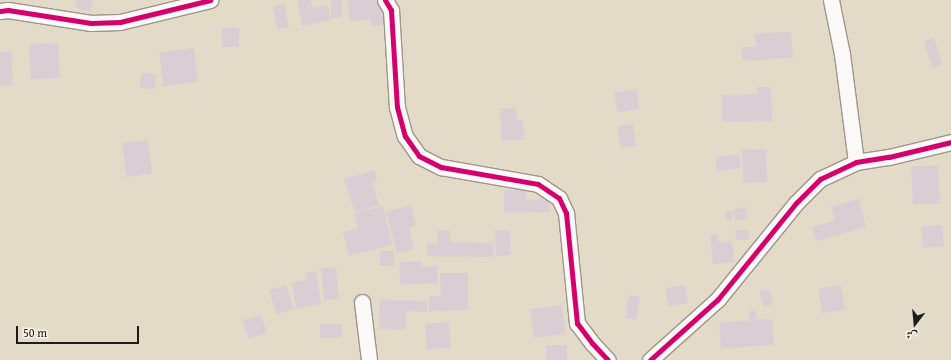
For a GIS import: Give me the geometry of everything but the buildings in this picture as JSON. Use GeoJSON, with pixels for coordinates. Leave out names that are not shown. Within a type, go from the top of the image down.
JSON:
{"type":"FeatureCollection","features":[{"type":"Feature","properties":{"kind":"street"},"geometry":{"type":"LineString","coordinates":[[0,11],[8,10],[91,23],[120,22],[210,0]]}},
{"type":"Feature","properties":{"kind":"street"},"geometry":{"type":"LineString","coordinates":[[385,0],[391,10],[397,107],[405,136],[419,156],[441,167],[538,184],[559,198],[566,213],[577,323],[592,343],[608,360]]}},
{"type":"Feature","properties":{"kind":"street"},"geometry":{"type":"LineString","coordinates":[[831,0],[842,54],[856,162]]}},
{"type":"Feature","properties":{"kind":"street"},"geometry":{"type":"LineString","coordinates":[[650,360],[718,299],[796,203],[820,179],[856,162],[889,157],[951,142]]}},
{"type":"Feature","properties":{"kind":"street"},"geometry":{"type":"LineString","coordinates":[[362,302],[369,360]]}},
{"type":"Feature","properties":{"kind":"cycle path"},"geometry":{"type":"LineString","coordinates":[[0,11],[8,10],[91,23],[120,22],[210,0]]}},
{"type":"Feature","properties":{"kind":"cycle path"},"geometry":{"type":"LineString","coordinates":[[385,0],[391,10],[397,107],[405,136],[419,156],[441,167],[538,184],[559,198],[566,213],[577,323],[592,343],[608,360]]}},
{"type":"Feature","properties":{"kind":"cycle path"},"geometry":{"type":"LineString","coordinates":[[650,360],[718,299],[796,203],[820,179],[856,162],[889,157],[951,142]]}}]}
